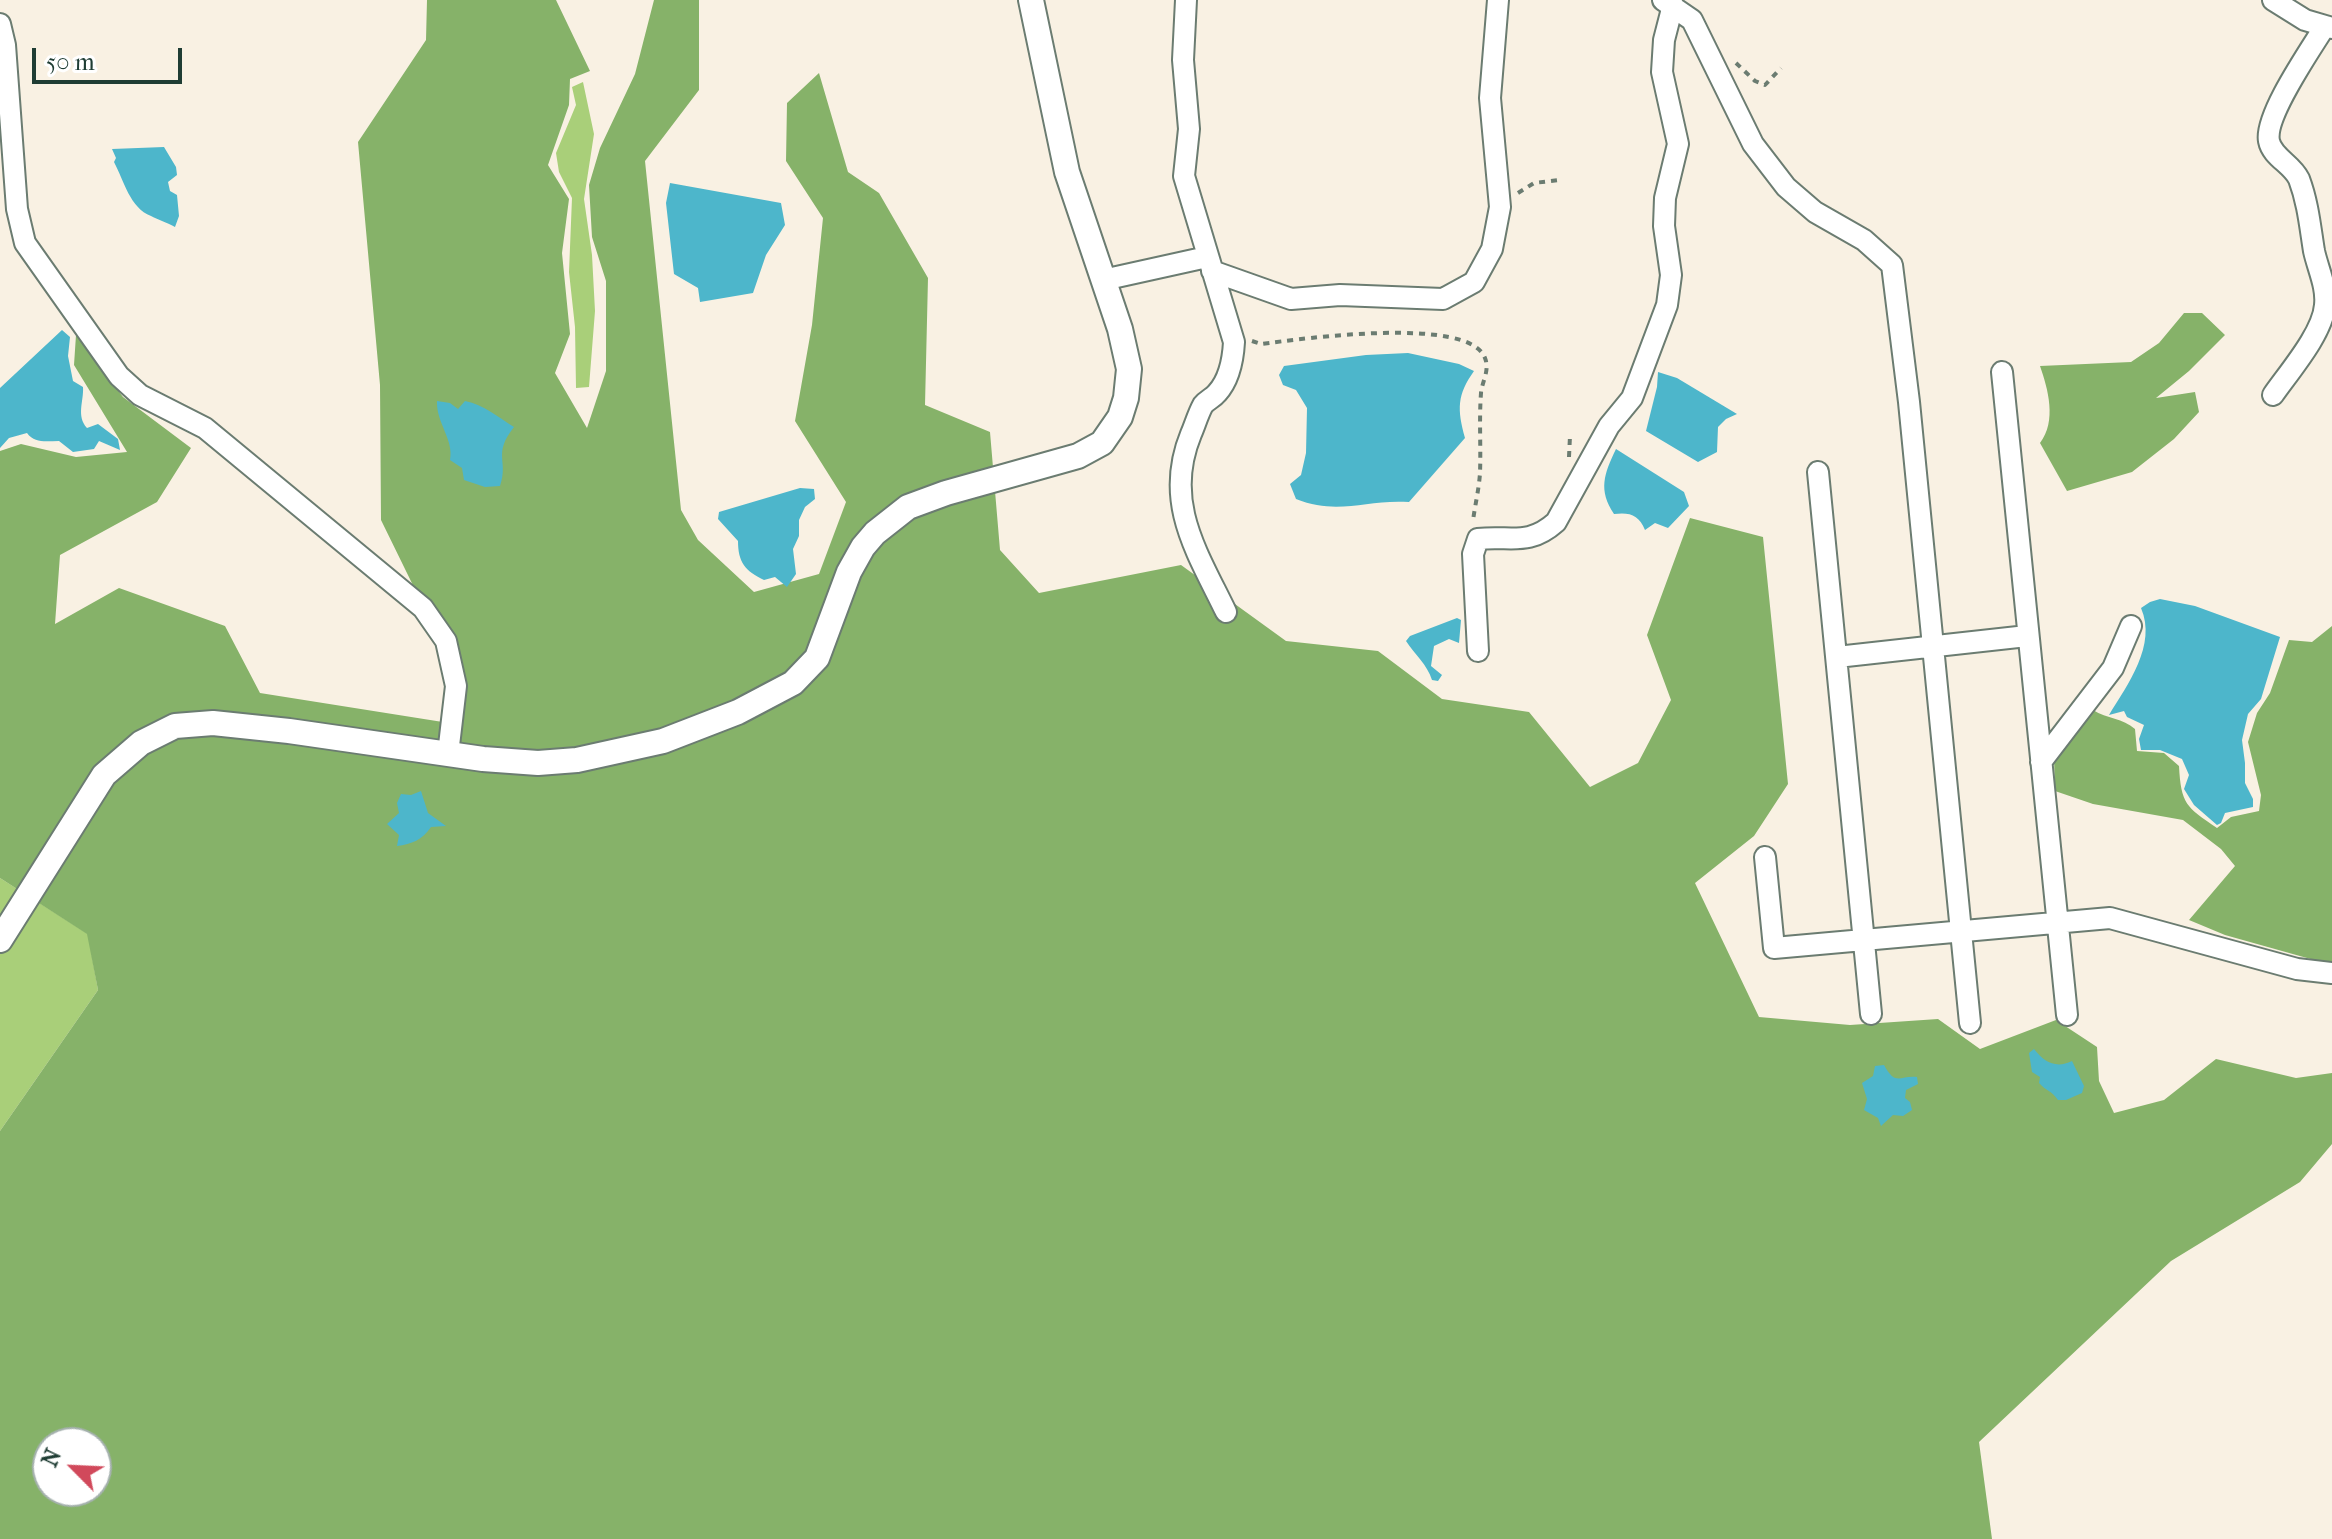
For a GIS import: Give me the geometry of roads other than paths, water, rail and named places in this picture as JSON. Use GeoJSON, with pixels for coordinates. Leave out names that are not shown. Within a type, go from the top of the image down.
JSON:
{"type":"FeatureCollection","features":[{"type":"Feature","properties":{"kind":"street"},"geometry":{"type":"LineString","coordinates":[[0,940],[104,775],[141,743],[175,726],[213,723],[538,763],[612,753],[663,741],[738,712],[793,683],[817,658],[849,572],[863,547],[875,533],[908,507],[946,493],[1078,456],[1102,443],[1126,398],[1129,369],[1120,329],[1067,172],[1031,0]]}},
{"type":"Feature","properties":{"kind":"street"},"geometry":{"type":"LineString","coordinates":[[1186,0],[1183,60],[1189,129],[1184,176],[1234,342],[1232,364],[1218,392],[1204,403],[1184,451],[1179,478],[1181,509],[1226,612]]}},
{"type":"Feature","properties":{"kind":"street"},"geometry":{"type":"LineString","coordinates":[[1103,280],[1210,264],[1291,299],[1340,295],[1443,299],[1474,282],[1492,249],[1500,207],[1490,98],[1498,0]]}},
{"type":"Feature","properties":{"kind":"street"},"geometry":{"type":"LineString","coordinates":[[2273,0],[2305,20],[2328,27],[2283,96],[2269,130],[2269,143],[2275,154],[2288,163],[2297,175],[2309,210],[2325,305],[2320,326],[2273,395]]}},
{"type":"Feature","properties":{"kind":"street"},"geometry":{"type":"LineString","coordinates":[[1478,651],[1473,554],[1478,539],[1524,540],[1543,534],[1556,522],[1609,426],[1632,398],[1667,305],[1671,275],[1664,226],[1665,198],[1678,144],[1662,72],[1668,2]]}},
{"type":"Feature","properties":{"kind":"street"},"geometry":{"type":"LineString","coordinates":[[1668,2],[1692,20],[1753,144],[1786,187],[1815,212],[1864,240],[1892,265],[1898,295],[1970,1023]]}},
{"type":"Feature","properties":{"kind":"street"},"geometry":{"type":"LineString","coordinates":[[0,24],[5,45],[17,209],[25,243],[119,376],[140,395],[205,428],[423,608],[446,641],[456,686],[448,754]]}},
{"type":"Feature","properties":{"kind":"street"},"geometry":{"type":"LineString","coordinates":[[2002,372],[2067,1015]]}},
{"type":"Feature","properties":{"kind":"street"},"geometry":{"type":"LineString","coordinates":[[1818,472],[1871,1014]]}},
{"type":"Feature","properties":{"kind":"street"},"geometry":{"type":"LineString","coordinates":[[2041,762],[2113,668],[2131,626]]}},
{"type":"Feature","properties":{"kind":"street"},"geometry":{"type":"LineString","coordinates":[[1837,657],[2027,636]]}},
{"type":"Feature","properties":{"kind":"street"},"geometry":{"type":"LineString","coordinates":[[1765,857],[1774,948],[2110,918],[2297,969],[2332,973]]}},
{"type":"Feature","properties":{"kind":"water"},"geometry":{"type":"Polygon","coordinates":[[[164,147],[176,167],[177,175],[168,182],[170,191],[177,195],[179,216],[175,227],[138,207],[114,162],[116,158],[112,149],[164,147]]]}},
{"type":"Feature","properties":{"kind":"water"},"geometry":{"type":"Polygon","coordinates":[[[670,183],[781,203],[785,225],[766,255],[753,293],[700,302],[698,288],[674,274],[666,203],[670,183]]]}},
{"type":"Feature","properties":{"kind":"water"},"geometry":{"type":"Polygon","coordinates":[[[62,330],[70,337],[68,356],[73,381],[83,387],[81,413],[84,423],[87,428],[98,424],[118,439],[120,450],[99,441],[94,449],[73,452],[59,441],[37,440],[27,433],[9,438],[0,448],[0,388],[62,330]]]}},
{"type":"Feature","properties":{"kind":"water"},"geometry":{"type":"Polygon","coordinates":[[[1408,353],[1459,364],[1474,371],[1460,403],[1465,438],[1409,502],[1339,507],[1296,499],[1290,484],[1301,475],[1306,453],[1307,408],[1296,390],[1283,385],[1279,375],[1284,366],[1408,353]]]}},
{"type":"Feature","properties":{"kind":"water"},"geometry":{"type":"Polygon","coordinates":[[[1658,372],[1677,378],[1737,414],[1718,427],[1717,452],[1698,462],[1646,431],[1658,372]]]}},
{"type":"Feature","properties":{"kind":"water"},"geometry":{"type":"Polygon","coordinates":[[[437,401],[450,403],[458,409],[465,401],[472,403],[514,427],[502,451],[500,486],[485,487],[464,480],[462,468],[450,460],[450,445],[439,417],[437,401]]]}},
{"type":"Feature","properties":{"kind":"water"},"geometry":{"type":"Polygon","coordinates":[[[1616,449],[1684,492],[1689,506],[1668,528],[1655,523],[1645,530],[1633,516],[1614,514],[1606,497],[1604,482],[1616,449]]]}},
{"type":"Feature","properties":{"kind":"water"},"geometry":{"type":"Polygon","coordinates":[[[800,488],[814,489],[815,499],[805,507],[799,520],[799,536],[793,549],[796,574],[787,587],[775,577],[764,580],[747,569],[739,555],[738,541],[718,519],[719,512],[800,488]]]}},
{"type":"Feature","properties":{"kind":"water"},"geometry":{"type":"Polygon","coordinates":[[[2160,599],[2195,606],[2280,637],[2261,699],[2248,714],[2242,740],[2245,783],[2253,799],[2253,807],[2225,813],[2217,825],[2194,805],[2184,789],[2189,775],[2182,759],[2160,750],[2141,750],[2139,739],[2144,725],[2127,717],[2124,711],[2109,715],[2132,677],[2143,650],[2145,622],[2141,608],[2160,599]]]}},
{"type":"Feature","properties":{"kind":"water"},"geometry":{"type":"Polygon","coordinates":[[[1457,618],[1461,620],[1459,643],[1449,639],[1434,646],[1431,666],[1442,675],[1438,681],[1432,680],[1406,641],[1410,636],[1457,618]]]}},
{"type":"Feature","properties":{"kind":"water"},"geometry":{"type":"Polygon","coordinates":[[[421,791],[428,813],[446,826],[431,827],[416,841],[397,846],[399,835],[387,824],[399,813],[397,803],[401,794],[411,795],[421,791]]]}},
{"type":"Feature","properties":{"kind":"water"},"geometry":{"type":"Polygon","coordinates":[[[2034,1049],[2051,1063],[2072,1061],[2084,1086],[2082,1093],[2058,1100],[2042,1086],[2040,1077],[2032,1072],[2029,1053],[2034,1049]]]}},
{"type":"Feature","properties":{"kind":"water"},"geometry":{"type":"Polygon","coordinates":[[[1884,1065],[1895,1078],[1917,1077],[1918,1084],[1906,1090],[1905,1098],[1912,1110],[1903,1116],[1893,1115],[1881,1126],[1878,1118],[1864,1110],[1867,1099],[1862,1083],[1873,1076],[1875,1066],[1884,1065]]]}}]}
